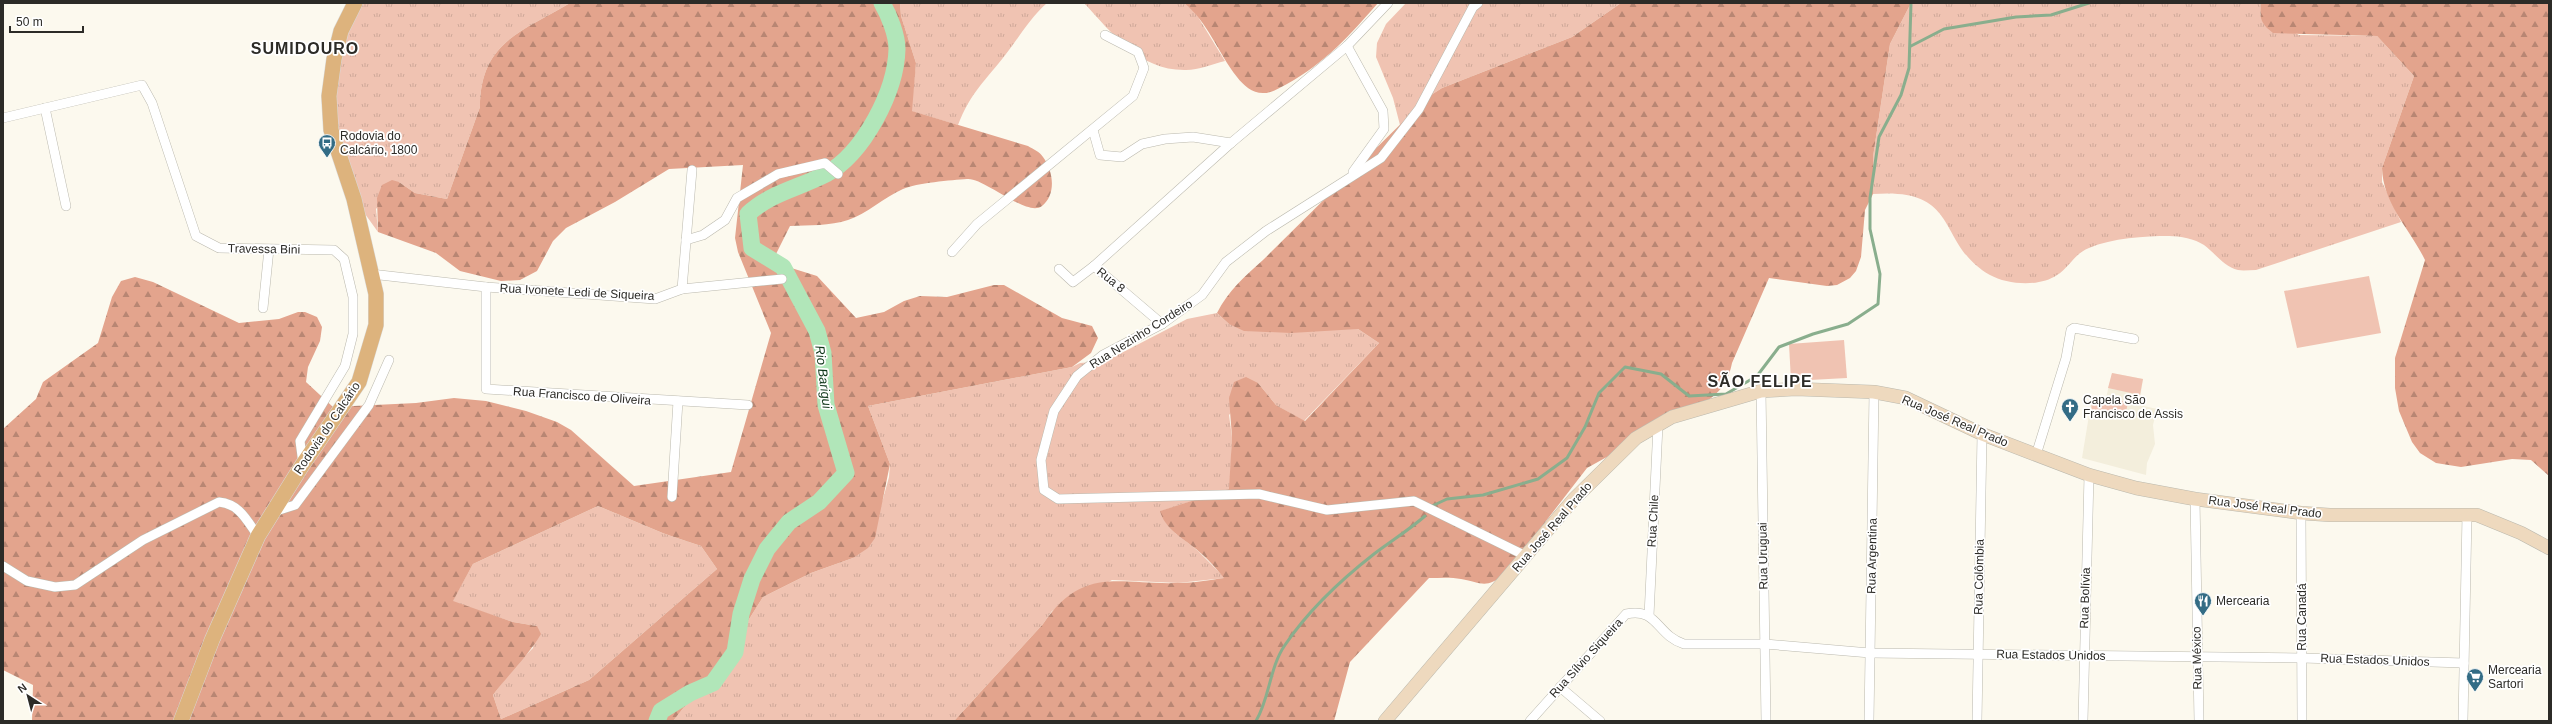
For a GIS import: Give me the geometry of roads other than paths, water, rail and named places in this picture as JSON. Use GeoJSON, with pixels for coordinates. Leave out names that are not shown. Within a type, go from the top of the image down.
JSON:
{"type":"FeatureCollection","features":[{"type":"Feature","properties":{"kind":"main road","name":"Rodovia do Calcário"},"geometry":{"type":"LineString","coordinates":[[181,721],[212,640],[258,536],[303,464],[359,382],[376,325],[376,294],[354,199],[331,130],[329,96],[334,59],[341,31],[356,3]]}},
{"type":"Feature","properties":{"kind":"street"},"geometry":{"type":"LineString","coordinates":[[1094,266],[1230,143],[1347,46],[1388,3]]}},
{"type":"Feature","properties":{"kind":"street","name":"Rua Nezinho Cordeiro"},"geometry":{"type":"LineString","coordinates":[[1478,3],[1473,6],[1448,51],[1419,109],[1381,158],[1266,231],[1226,262],[1202,294],[1162,324],[1103,356],[1077,376],[1054,411],[1042,460],[1044,490],[1058,499],[1259,494],[1327,510],[1414,501],[1526,556]]}},
{"type":"Feature","properties":{"kind":"street"},"geometry":{"type":"LineString","coordinates":[[952,252],[977,224],[1133,96],[1144,68],[1138,52],[1105,35]]}},
{"type":"Feature","properties":{"kind":"street"},"geometry":{"type":"LineString","coordinates":[[1347,46],[1383,111],[1384,129],[1349,178]]}},
{"type":"Feature","properties":{"kind":"street","name":"Travessa Bini"},"geometry":{"type":"LineString","coordinates":[[3,118],[142,85],[152,103],[196,236],[219,248],[334,250],[344,258],[353,297],[353,334],[345,366],[300,441],[303,464]]}},
{"type":"Feature","properties":{"kind":"street"},"geometry":{"type":"LineString","coordinates":[[45,108],[66,206]]}},
{"type":"Feature","properties":{"kind":"street"},"geometry":{"type":"LineString","coordinates":[[1093,130],[1100,155],[1122,157],[1142,144],[1165,139],[1193,137],[1230,143]]}},
{"type":"Feature","properties":{"kind":"street"},"geometry":{"type":"LineString","coordinates":[[686,240],[703,235],[725,220],[737,198],[778,174],[825,163],[838,174]]}},
{"type":"Feature","properties":{"kind":"street"},"geometry":{"type":"LineString","coordinates":[[682,289],[692,170]]}},
{"type":"Feature","properties":{"kind":"street"},"geometry":{"type":"LineString","coordinates":[[263,308],[269,249]]}},
{"type":"Feature","properties":{"kind":"street","name":"Rua 8"},"geometry":{"type":"LineString","coordinates":[[1059,269],[1073,282],[1094,266],[1162,324]]}},
{"type":"Feature","properties":{"kind":"street","name":"Rua Ivonete Ledi de Siqueira"},"geometry":{"type":"LineString","coordinates":[[371,274],[486,287],[655,299],[682,289],[782,279]]}},
{"type":"Feature","properties":{"kind":"street","name":"Rua Francisco de Oliveira"},"geometry":{"type":"LineString","coordinates":[[486,287],[486,389],[748,405]]}},
{"type":"Feature","properties":{"kind":"street"},"geometry":{"type":"LineString","coordinates":[[2036,455],[2066,358],[2071,330],[2074,328],[2134,339]]}},
{"type":"Feature","properties":{"kind":"street"},"geometry":{"type":"LineString","coordinates":[[273,512],[295,505],[369,405],[389,360]]}},
{"type":"Feature","properties":{"kind":"street","name":"Rua José Real Prado"},"geometry":{"type":"LineString","coordinates":[[1385,721],[1574,498],[1636,438],[1679,415],[1761,391],[1796,389],[1874,392],[1906,398],[1982,434],[2089,475],[2136,488],[2195,499],[2301,513],[2330,515],[2477,515],[2498,522],[2549,548]]}},
{"type":"Feature","properties":{"kind":"street","name":"Rua Uruguai"},"geometry":{"type":"LineString","coordinates":[[1761,391],[1766,721]]}},
{"type":"Feature","properties":{"kind":"street","name":"Rua Argentina"},"geometry":{"type":"LineString","coordinates":[[1869,721],[1874,392]]}},
{"type":"Feature","properties":{"kind":"street"},"geometry":{"type":"LineString","coordinates":[[672,497],[678,401]]}},
{"type":"Feature","properties":{"kind":"street","name":"Rua Chile"},"geometry":{"type":"LineString","coordinates":[[1649,616],[1658,425]]}},
{"type":"Feature","properties":{"kind":"street","name":"Rua Colômbia"},"geometry":{"type":"LineString","coordinates":[[1977,721],[1982,434]]}},
{"type":"Feature","properties":{"kind":"street","name":"Rua Bolívia"},"geometry":{"type":"LineString","coordinates":[[2083,721],[2083,656],[2089,475]]}},
{"type":"Feature","properties":{"kind":"street","name":"Rua México"},"geometry":{"type":"LineString","coordinates":[[2195,499],[2196,658],[2199,721]]}},
{"type":"Feature","properties":{"kind":"street"},"geometry":{"type":"LineString","coordinates":[[3,566],[27,581],[55,587],[75,585],[143,540],[219,502],[228,503],[237,508],[258,536]]}},
{"type":"Feature","properties":{"kind":"street","name":"Rua Canadá"},"geometry":{"type":"LineString","coordinates":[[2301,513],[2302,721]]}},
{"type":"Feature","properties":{"kind":"street"},"geometry":{"type":"LineString","coordinates":[[2463,721],[2467,514]]}},
{"type":"Feature","properties":{"kind":"street","name":"Rua Sílvio Siqueira"},"geometry":{"type":"LineString","coordinates":[[1530,721],[1626,614],[1640,611],[1649,616]]}},
{"type":"Feature","properties":{"kind":"street","name":"Rua Estados Unidos"},"geometry":{"type":"LineString","coordinates":[[1649,616],[1673,640],[1684,644],[1765,644],[1870,653],[2196,658],[2302,658],[2464,663]]}},
{"type":"Feature","properties":{"kind":"street"},"geometry":{"type":"LineString","coordinates":[[1560,687],[1600,721]]}},
{"type":"Feature","properties":{"kind":"waterway","name":"Rio Barigui"},"geometry":{"type":"LineString","coordinates":[[657,721],[661,711],[690,693],[713,683],[735,652],[741,614],[752,579],[767,549],[789,522],[819,502],[846,473],[826,405],[823,353],[817,331],[783,267],[752,248],[748,214],[775,196],[826,174],[853,152],[865,136],[884,101],[891,83],[895,66],[897,49],[896,38],[890,19],[882,3]]}},
{"type":"Feature","properties":{"kind":"waterway"},"geometry":{"type":"LineString","coordinates":[[1432,506],[1447,499],[1483,495],[1538,479],[1567,458],[1585,427],[1599,393],[1625,367],[1661,374],[1689,396],[1726,394],[1757,376],[1779,347],[1813,334],[1848,324],[1878,304],[1880,274],[1870,229],[1870,198],[1879,137],[1901,95],[1909,68],[1911,3]]}},
{"type":"Feature","properties":{"kind":"waterway"},"geometry":{"type":"LineString","coordinates":[[1911,46],[1944,29],[2016,17],[2051,15],[2089,3]]}},
{"type":"Feature","properties":{"kind":"waterway"},"geometry":{"type":"LineString","coordinates":[[1256,721],[1261,712],[1276,663],[1285,645],[1294,632],[1326,596],[1350,574],[1425,516]]}},
{"type":"Feature","properties":{"kind":"place","name":"Rodovia do Calcário, 1800"},"geometry":{"type":"Point","coordinates":[327,158]}},
{"type":"Feature","properties":{"kind":"place","name":"Capela São Francisco de Assis"},"geometry":{"type":"Point","coordinates":[2070,422]}},
{"type":"Feature","properties":{"kind":"place","name":"Mercearia"},"geometry":{"type":"Point","coordinates":[2203,616]}},
{"type":"Feature","properties":{"kind":"place","name":"Mercearia Sartori"},"geometry":{"type":"Point","coordinates":[2475,692]}},
{"type":"Feature","properties":{"kind":"district","name":"SUMIDOURO"},"geometry":{"type":"Point","coordinates":[305,48]}},
{"type":"Feature","properties":{"kind":"district","name":"SÃO FELIPE"},"geometry":{"type":"Point","coordinates":[1760,381]}}]}
